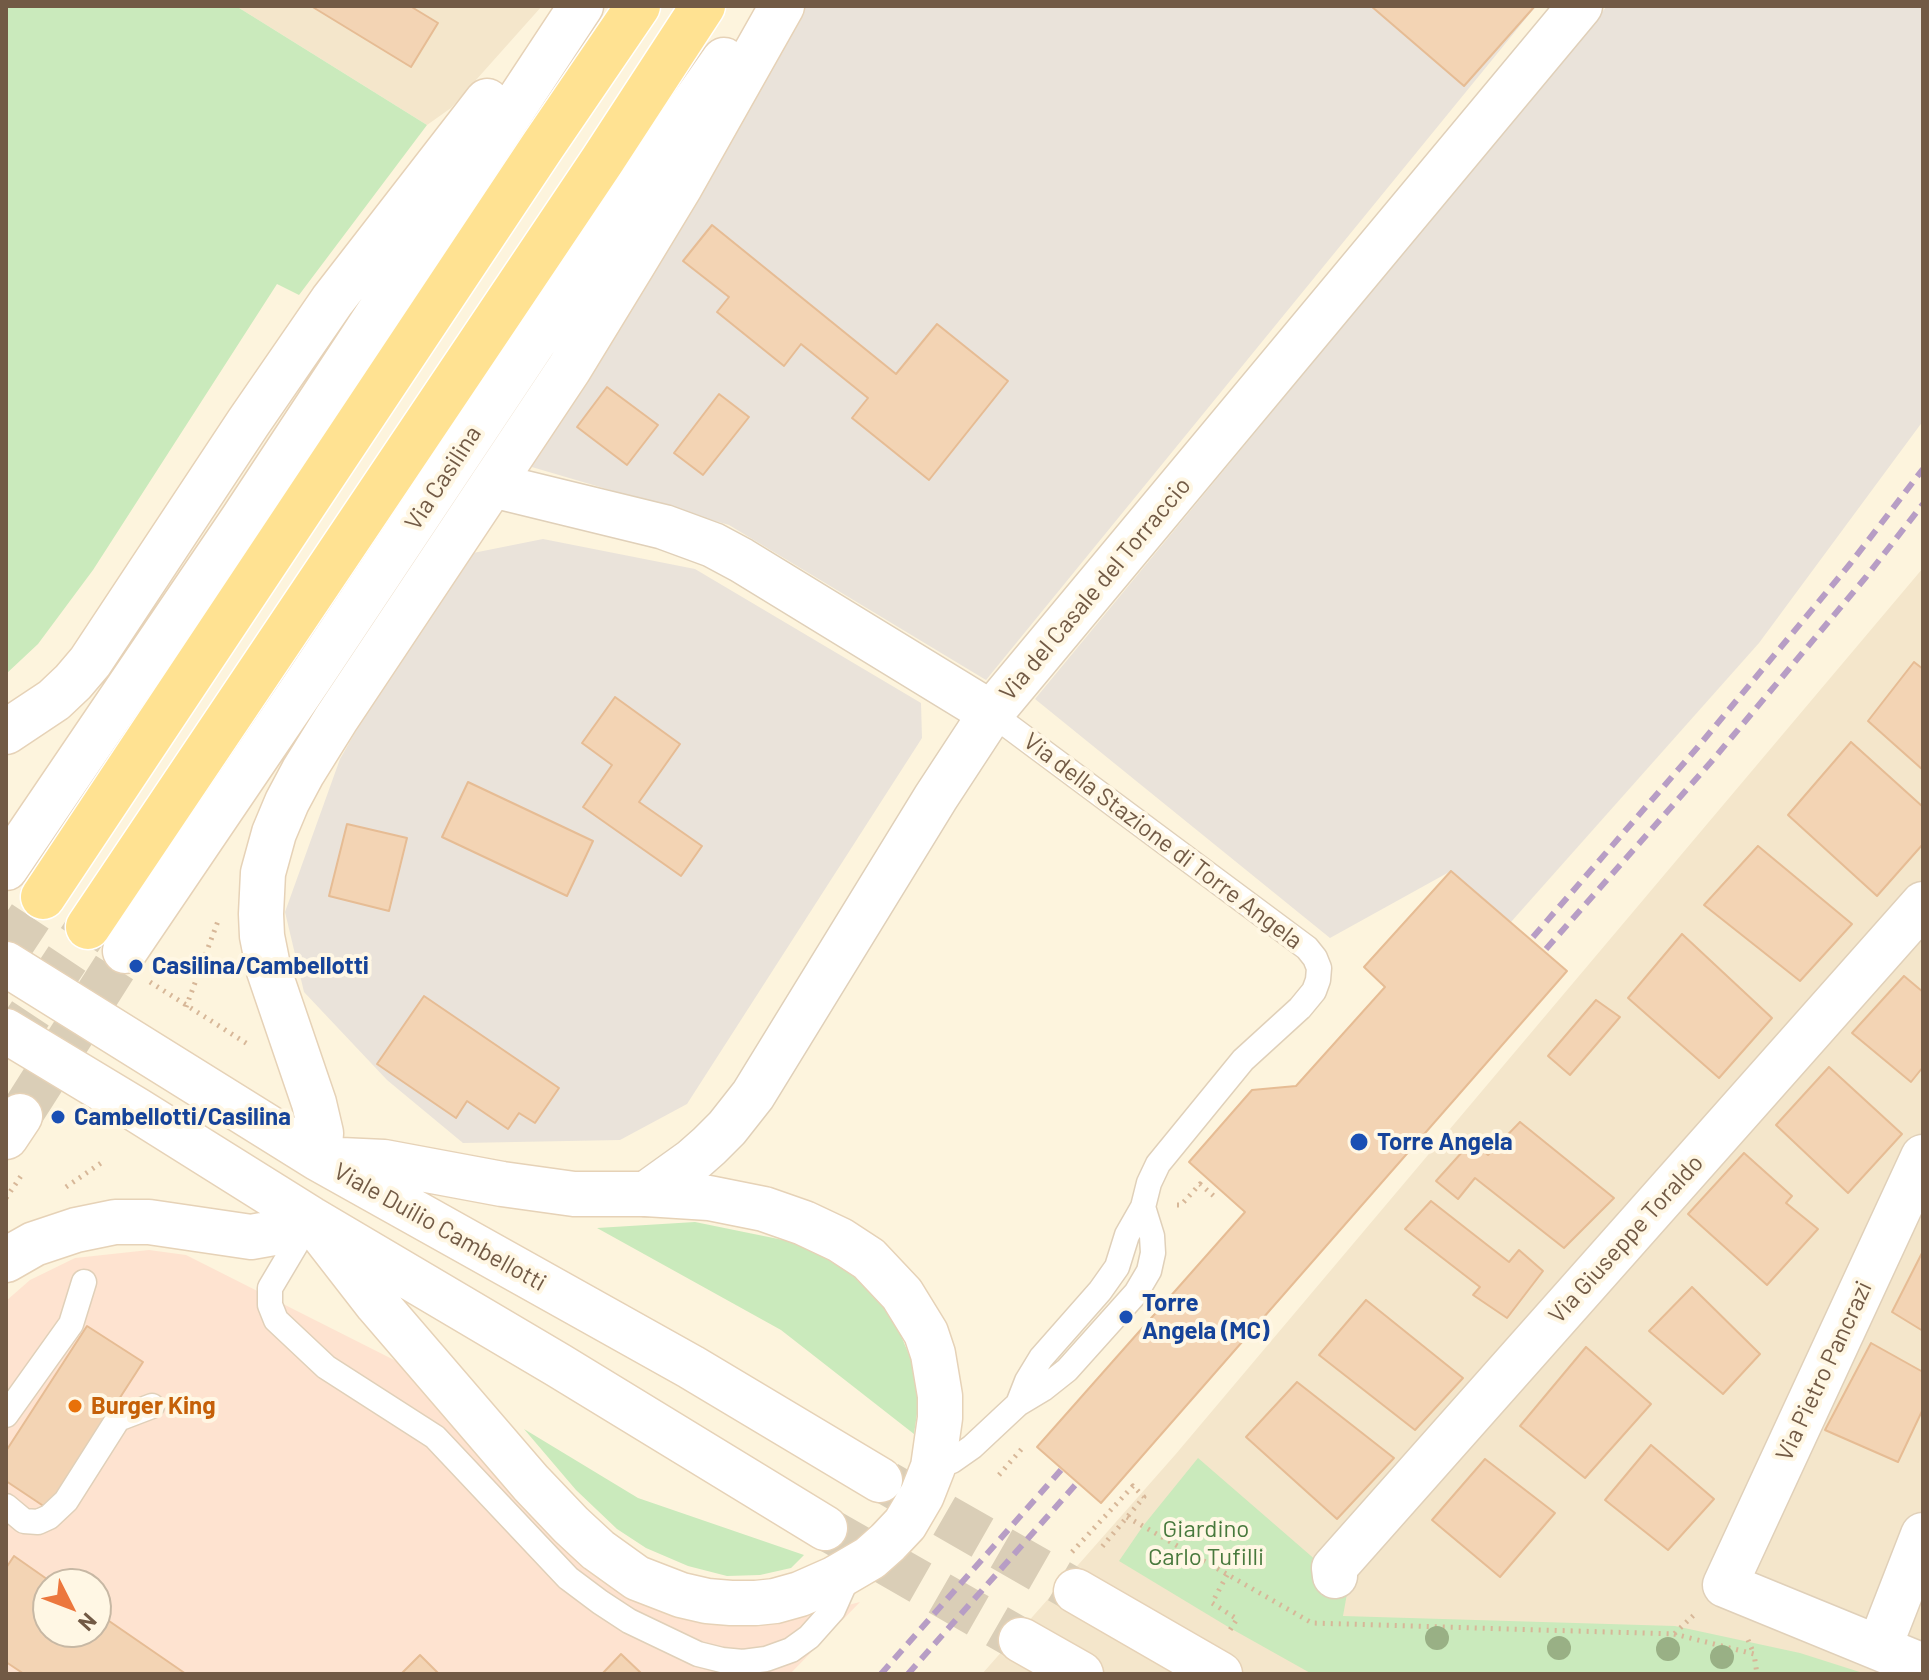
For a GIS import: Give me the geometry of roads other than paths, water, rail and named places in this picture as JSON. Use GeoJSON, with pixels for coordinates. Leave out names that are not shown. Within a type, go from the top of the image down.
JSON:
{"type":"FeatureCollection","features":[{"type":"Feature","properties":{"kind":"main road"},"geometry":{"type":"LineString","coordinates":[[6,732],[54,700],[90,662],[341,289],[487,101],[579,6]]}},
{"type":"Feature","properties":{"kind":"main road"},"geometry":{"type":"LineString","coordinates":[[6,868],[242,520],[579,6]]}},
{"type":"Feature","properties":{"kind":"main road"},"geometry":{"type":"LineString","coordinates":[[43,897],[638,6]]}},
{"type":"Feature","properties":{"kind":"main road","name":"Via Casilina"},"geometry":{"type":"LineString","coordinates":[[88,927],[703,6]]}},
{"type":"Feature","properties":{"kind":"main road","name":"Via Casilina"},"geometry":{"type":"LineString","coordinates":[[135,964],[310,678],[668,140],[762,6]]}},
{"type":"Feature","properties":{"kind":"main road"},"geometry":{"type":"LineString","coordinates":[[311,1219],[377,1304],[531,1483],[598,1550],[650,1584],[707,1601],[743,1604],[775,1601],[800,1594],[817,1588],[870,1558],[905,1524],[922,1495],[933,1467],[940,1418],[933,1354],[926,1333],[902,1294],[869,1259],[840,1240],[804,1223],[764,1209],[709,1198],[574,1194],[384,1162],[319,1159],[321,1133],[314,1103],[269,971],[262,936],[262,892],[268,852],[287,802],[309,761],[569,369],[689,172],[782,6]]}},
{"type":"Feature","properties":{"kind":"main road","name":"Via del Casale del Torraccio"},"geometry":{"type":"LineString","coordinates":[[646,1194],[709,1146],[753,1095],[991,713],[1580,6]]}},
{"type":"Feature","properties":{"kind":"main road","name":"Via della Stazione di Torre Angela"},"geometry":{"type":"LineString","coordinates":[[492,485],[664,527],[713,545],[991,713]]}},
{"type":"Feature","properties":{"kind":"main road","name":"Via Giuseppe Toraldo"},"geometry":{"type":"LineString","coordinates":[[1335,1576],[1334,1568],[1923,904]]}},
{"type":"Feature","properties":{"kind":"main road","name":"Viale Duilio Cambellotti"},"geometry":{"type":"LineString","coordinates":[[6,964],[319,1159],[704,1375],[880,1480]]}},
{"type":"Feature","properties":{"kind":"main road"},"geometry":{"type":"LineString","coordinates":[[6,1031],[311,1219],[825,1528]]}},
{"type":"Feature","properties":{"kind":"main road","name":"Via Pietro Pancrazi"},"geometry":{"type":"LineString","coordinates":[[1879,1648],[1725,1585],[1923,1157]]}},
{"type":"Feature","properties":{"kind":"main road"},"geometry":{"type":"LineString","coordinates":[[6,1260],[34,1244],[115,1222],[149,1222],[251,1237],[285,1231],[311,1219]]}},
{"type":"Feature","properties":{"kind":"main road"},"geometry":{"type":"LineString","coordinates":[[1923,1535],[1879,1648],[1923,1666]]}},
{"type":"Feature","properties":{"kind":"main road"},"geometry":{"type":"LineString","coordinates":[[1076,1591],[1220,1674]]}},
{"type":"Feature","properties":{"kind":"main road"},"geometry":{"type":"LineString","coordinates":[[1021,1640],[1081,1674]]}},
{"type":"Feature","properties":{"kind":"lane","name":"Via della Stazione di Torre Angela"},"geometry":{"type":"LineString","coordinates":[[991,713],[1307,948],[1319,968],[1314,991],[1300,1008],[1243,1060],[1158,1164],[1143,1207]]}},
{"type":"Feature","properties":{"kind":"lane"},"geometry":{"type":"LineString","coordinates":[[1018,1404],[1032,1371],[1117,1267],[1127,1235],[1143,1207]]}},
{"type":"Feature","properties":{"kind":"lane"},"geometry":{"type":"LineString","coordinates":[[933,1467],[952,1461],[972,1447],[1018,1404],[1067,1370],[1121,1311],[1145,1281],[1153,1253],[1152,1236],[1143,1207]]}},
{"type":"Feature","properties":{"kind":"lane"},"geometry":{"type":"LineString","coordinates":[[311,1219],[270,1288],[270,1305],[276,1320],[326,1367],[435,1437],[568,1578],[629,1621],[698,1654],[743,1662],[766,1659],[791,1650],[809,1637],[833,1610],[850,1570]]}},
{"type":"Feature","properties":{"kind":"lane"},"geometry":{"type":"LineString","coordinates":[[6,1415],[71,1324],[84,1282]]}},
{"type":"Feature","properties":{"kind":"lane"},"geometry":{"type":"LineString","coordinates":[[6,1506],[24,1521],[38,1522],[49,1517],[66,1501],[118,1419],[152,1406]]}},
{"type":"Feature","properties":{"kind":"tunnel"},"geometry":{"type":"LineString","coordinates":[[6,953],[43,897]]}},
{"type":"Feature","properties":{"kind":"tunnel"},"geometry":{"type":"LineString","coordinates":[[6,1050],[88,927]]}},
{"type":"Feature","properties":{"kind":"tunnel"},"geometry":{"type":"LineString","coordinates":[[20,1116],[125,951]]}},
{"type":"Feature","properties":{"kind":"tunnel"},"geometry":{"type":"LineString","coordinates":[[887,1483],[1076,1591]]}},
{"type":"Feature","properties":{"kind":"tunnel"},"geometry":{"type":"LineString","coordinates":[[825,1528],[1021,1640]]}},
{"type":"Feature","properties":{"kind":"railway"},"geometry":{"type":"LineString","coordinates":[[1533,937],[1697,748],[1850,564],[1923,469]]}},
{"type":"Feature","properties":{"kind":"railway"},"geometry":{"type":"LineString","coordinates":[[1546,949],[1711,762],[1923,504]]}},
{"type":"Feature","properties":{"kind":"railway"},"geometry":{"type":"LineString","coordinates":[[881,1674],[1061,1470]]}},
{"type":"Feature","properties":{"kind":"railway"},"geometry":{"type":"LineString","coordinates":[[908,1674],[1077,1483]]}},
{"type":"Feature","properties":{"kind":"place","name":"Casilina/Cambellotti"},"geometry":{"type":"Point","coordinates":[136,966]}},
{"type":"Feature","properties":{"kind":"place","name":"Cambellotti/Casilina"},"geometry":{"type":"Point","coordinates":[58,1117]}},
{"type":"Feature","properties":{"kind":"place","name":"Torre Angela"},"geometry":{"type":"Point","coordinates":[1359,1142]}},
{"type":"Feature","properties":{"kind":"place","name":"Torre Angela (MC)"},"geometry":{"type":"Point","coordinates":[1126,1317]}},
{"type":"Feature","properties":{"kind":"place","name":"Burger King"},"geometry":{"type":"Point","coordinates":[75,1406]}},
{"type":"Feature","properties":{"kind":"park label","name":"Giardino Carlo Tufilli"},"geometry":{"type":"Point","coordinates":[1206,1543]}}]}
